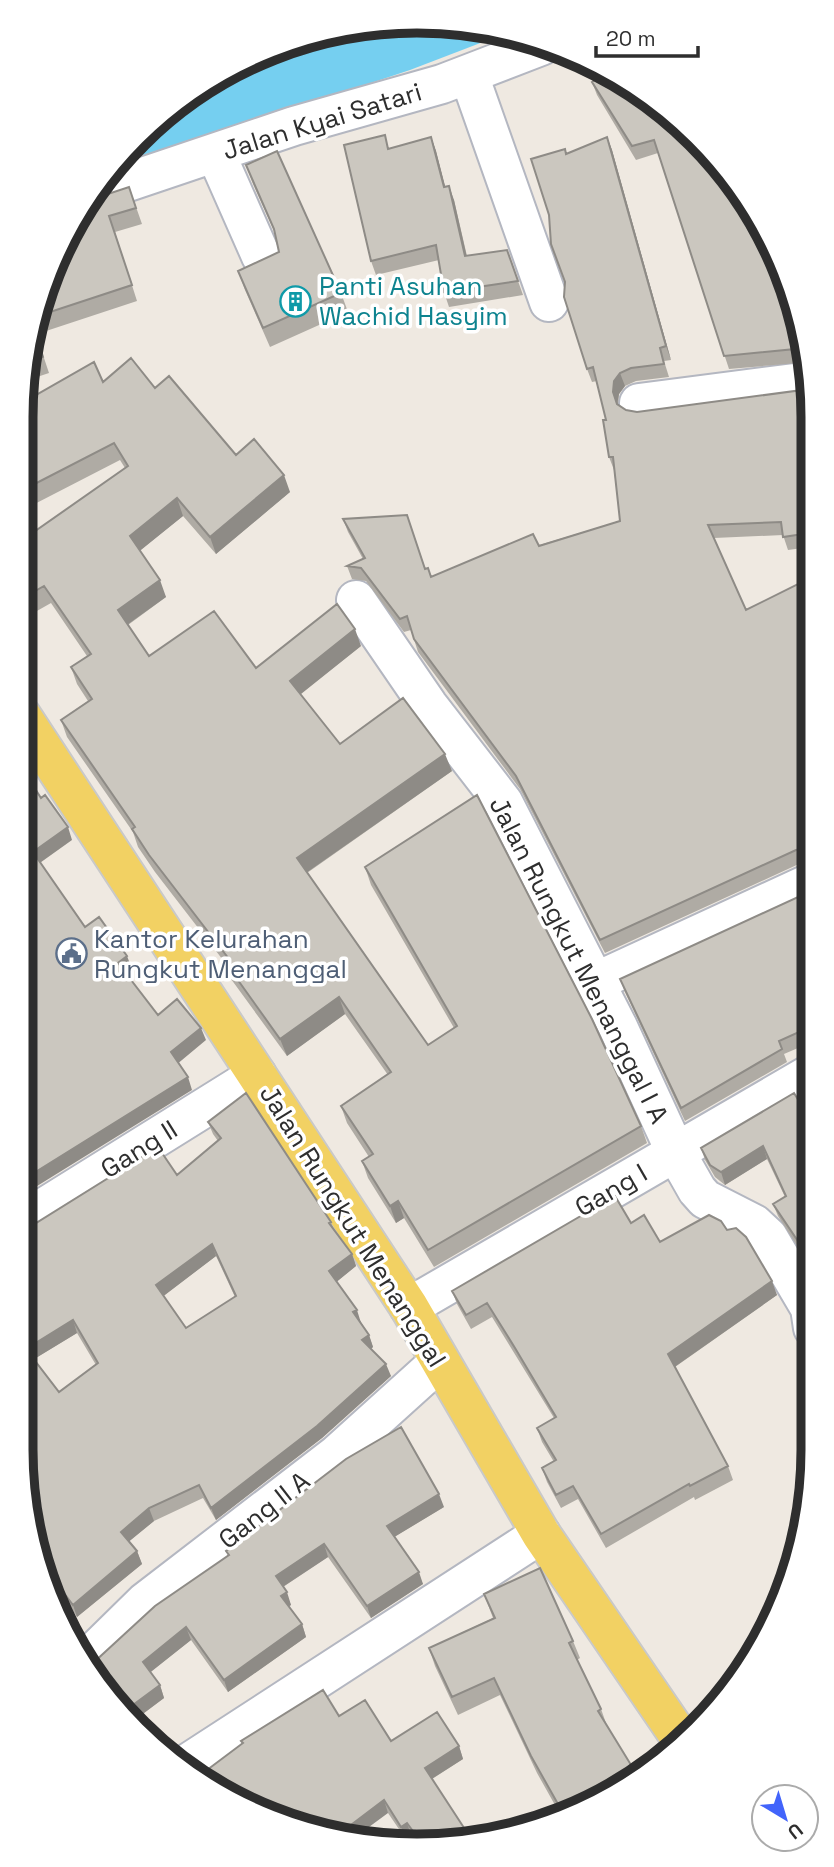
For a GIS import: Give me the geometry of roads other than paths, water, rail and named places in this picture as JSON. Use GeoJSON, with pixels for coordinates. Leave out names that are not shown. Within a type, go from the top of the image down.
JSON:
{"type":"FeatureCollection","features":[{"type":"Feature","properties":{"kind":"main road","name":"Jalan Rungkut Menanggal"},"geometry":{"type":"LineString","coordinates":[[33,733],[410,1307],[439,1362],[541,1534],[677,1732]]}},
{"type":"Feature","properties":{"kind":"street","name":"Jalan Kyai Satari"},"geometry":{"type":"LineString","coordinates":[[109,188],[294,126],[469,75],[530,51]]}},
{"type":"Feature","properties":{"kind":"street"},"geometry":{"type":"LineString","coordinates":[[469,75],[549,302]]}},
{"type":"Feature","properties":{"kind":"street"},"geometry":{"type":"LineString","coordinates":[[216,154],[261,256]]}},
{"type":"Feature","properties":{"kind":"street"},"geometry":{"type":"LineString","coordinates":[[639,403],[799,382]]}},
{"type":"Feature","properties":{"kind":"street","name":"Jalan Rungkut Menanggal I A"},"geometry":{"type":"LineString","coordinates":[[356,600],[428,705],[503,802],[595,982],[676,1153],[705,1199],[754,1224],[768,1237],[801,1293]]}},
{"type":"Feature","properties":{"kind":"street"},"geometry":{"type":"LineString","coordinates":[[595,982],[801,887]]}},
{"type":"Feature","properties":{"kind":"street","name":"Gang II"},"geometry":{"type":"LineString","coordinates":[[33,1215],[257,1075]]}},
{"type":"Feature","properties":{"kind":"street","name":"Gang I"},"geometry":{"type":"LineString","coordinates":[[410,1307],[801,1079]]}},
{"type":"Feature","properties":{"kind":"street","name":"Gang II A"},"geometry":{"type":"LineString","coordinates":[[92,1654],[145,1602],[336,1455],[439,1362]]}},
{"type":"Feature","properties":{"kind":"street"},"geometry":{"type":"LineString","coordinates":[[192,1760],[541,1534]]}},
{"type":"Feature","properties":{"kind":"water"},"geometry":{"type":"Polygon","coordinates":[[[392,34],[442,34],[487,40],[410,70],[128,164],[183,113],[225,85],[270,62],[318,46],[392,34]]]}},
{"type":"Feature","properties":{"kind":"place","name":"Panti Asuhan Wachid Hasyim"},"geometry":{"type":"Point","coordinates":[296,301]}},
{"type":"Feature","properties":{"kind":"place","name":"Kantor Kelurahan Rungkut Menanggal"},"geometry":{"type":"Point","coordinates":[71,954]}}]}
